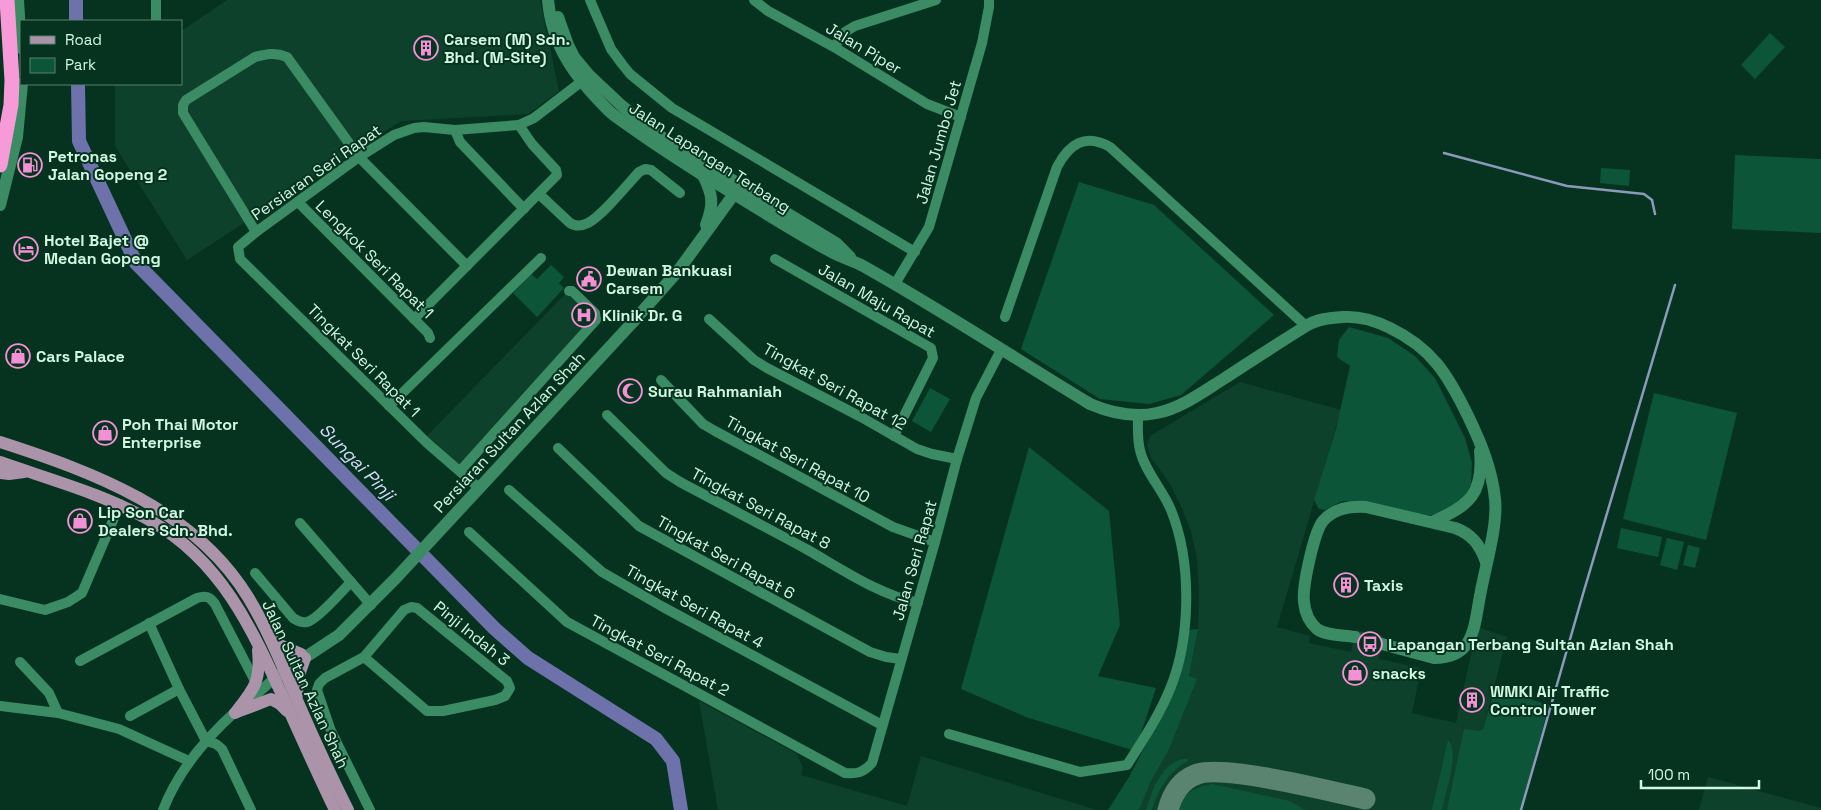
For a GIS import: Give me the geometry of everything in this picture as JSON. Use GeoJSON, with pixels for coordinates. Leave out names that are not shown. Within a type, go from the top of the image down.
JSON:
{"type":"FeatureCollection","features":[{"type":"Feature","properties":{"kind":"highway"},"geometry":{"type":"LineString","coordinates":[[0,165],[11,105],[12,80],[6,0]]}},
{"type":"Feature","properties":{"kind":"highway"},"geometry":{"type":"LineString","coordinates":[[0,26],[3,60],[0,111]]}},
{"type":"Feature","properties":{"kind":"main road","name":"Jalan Sultan Azlan Shah"},"geometry":{"type":"LineString","coordinates":[[1,442],[115,485],[151,504],[206,547],[229,571],[247,596],[271,639],[292,717],[335,810]]}},
{"type":"Feature","properties":{"kind":"main road","name":"Jalan Sultan Azlan Shah"},"geometry":{"type":"LineString","coordinates":[[0,462],[120,504],[153,522],[175,537],[216,575],[232,596],[257,643],[280,671],[297,699],[324,763],[348,810]]}},
{"type":"Feature","properties":{"kind":"main road"},"geometry":{"type":"LineString","coordinates":[[0,473],[26,472]]}},
{"type":"Feature","properties":{"kind":"main road"},"geometry":{"type":"LineString","coordinates":[[271,639],[280,646],[303,656],[298,678],[297,699]]}},
{"type":"Feature","properties":{"kind":"main road"},"geometry":{"type":"LineString","coordinates":[[235,713],[256,683],[259,672],[257,643]]}},
{"type":"Feature","properties":{"kind":"main road"},"geometry":{"type":"LineString","coordinates":[[235,713],[271,699],[280,704],[292,717]]}},
{"type":"Feature","properties":{"kind":"street"},"geometry":{"type":"LineString","coordinates":[[18,0],[20,32]]}},
{"type":"Feature","properties":{"kind":"street"},"geometry":{"type":"LineString","coordinates":[[156,0],[156,20]]}},
{"type":"Feature","properties":{"kind":"street"},"geometry":{"type":"LineString","coordinates":[[590,0],[611,50],[630,74],[672,108],[915,252]]}},
{"type":"Feature","properties":{"kind":"street","name":"Jalan Piper"},"geometry":{"type":"LineString","coordinates":[[754,0],[768,11],[834,47],[927,104],[961,117]]}},
{"type":"Feature","properties":{"kind":"street"},"geometry":{"type":"LineString","coordinates":[[834,47],[845,32],[855,26],[936,0]]}},
{"type":"Feature","properties":{"kind":"street","name":"Jalan Jumbo Jet"},"geometry":{"type":"LineString","coordinates":[[895,284],[929,227],[982,43],[989,12],[989,0]]}},
{"type":"Feature","properties":{"kind":"street","name":"Jalan Lapangan Terbang"},"geometry":{"type":"LineString","coordinates":[[548,1],[556,10],[574,57],[619,104],[657,134],[836,243],[855,262]]}},
{"type":"Feature","properties":{"kind":"street","name":"Jalan Lapangan Terbang"},"geometry":{"type":"LineString","coordinates":[[548,1],[548,12],[559,46],[567,63],[581,82],[612,114],[665,152],[830,251],[855,262],[895,284],[1090,404],[1103,410],[1138,416],[1158,413],[1188,401],[1318,320],[1351,317],[1365,318],[1378,322],[1413,340],[1437,362],[1462,403],[1479,439],[1488,460],[1492,478],[1496,517],[1486,562],[1476,625],[1468,643],[1459,651],[1440,658],[1403,650],[1383,640]]}},
{"type":"Feature","properties":{"kind":"street"},"geometry":{"type":"LineString","coordinates":[[256,232],[183,113],[183,105],[186,100],[255,57],[278,53],[287,57],[359,157],[467,266]]}},
{"type":"Feature","properties":{"kind":"street"},"geometry":{"type":"LineString","coordinates":[[574,57],[581,70],[581,82],[589,82],[602,88]]}},
{"type":"Feature","properties":{"kind":"street","name":"Persiaran Seri Rapat"},"geometry":{"type":"LineString","coordinates":[[238,248],[256,232],[359,157],[394,135],[414,128],[424,127],[455,130],[519,125],[534,118],[581,82]]}},
{"type":"Feature","properties":{"kind":"street"},"geometry":{"type":"LineString","coordinates":[[0,205],[17,137],[22,85]]}},
{"type":"Feature","properties":{"kind":"street"},"geometry":{"type":"LineString","coordinates":[[414,319],[555,179],[557,175],[556,170],[532,144],[519,125]]}},
{"type":"Feature","properties":{"kind":"street"},"geometry":{"type":"LineString","coordinates":[[455,130],[460,142],[524,209]]}},
{"type":"Feature","properties":{"kind":"street"},"geometry":{"type":"LineString","coordinates":[[1005,318],[1057,167],[1063,155],[1073,146],[1087,141],[1101,142],[1110,147],[1306,326]]}},
{"type":"Feature","properties":{"kind":"street"},"geometry":{"type":"LineString","coordinates":[[682,149],[732,191],[748,193],[808,226]]}},
{"type":"Feature","properties":{"kind":"street"},"geometry":{"type":"LineString","coordinates":[[539,194],[570,223],[574,226],[580,226],[594,220],[639,172],[645,169],[651,170],[680,193]]}},
{"type":"Feature","properties":{"kind":"street"},"geometry":{"type":"LineString","coordinates":[[702,174],[712,194],[712,208],[706,225]]}},
{"type":"Feature","properties":{"kind":"street","name":"Persiaran Sultan Azlan Shah"},"geometry":{"type":"LineString","coordinates":[[280,671],[303,656],[369,602],[394,576],[632,323],[678,271],[719,214],[732,191]]}},
{"type":"Feature","properties":{"kind":"street","name":"Persiaran Sultan Azlan Shah"},"geometry":{"type":"LineString","coordinates":[[478,486],[675,268],[732,191]]}},
{"type":"Feature","properties":{"kind":"street","name":"Lengkok Seri Rapat 1"},"geometry":{"type":"LineString","coordinates":[[298,202],[428,333],[430,338]]}},
{"type":"Feature","properties":{"kind":"street"},"geometry":{"type":"LineString","coordinates":[[719,214],[735,202],[746,203],[758,208]]}},
{"type":"Feature","properties":{"kind":"street","name":"Tingkat Seri Rapat 1"},"geometry":{"type":"LineString","coordinates":[[238,248],[240,259],[427,443],[478,486]]}},
{"type":"Feature","properties":{"kind":"street"},"geometry":{"type":"LineString","coordinates":[[389,406],[541,258]]}},
{"type":"Feature","properties":{"kind":"street","name":"Jalan Maju Rapat"},"geometry":{"type":"LineString","coordinates":[[775,259],[931,348],[933,358],[894,436]]}},
{"type":"Feature","properties":{"kind":"street"},"geometry":{"type":"LineString","coordinates":[[460,471],[596,320],[594,313],[569,290]]}},
{"type":"Feature","properties":{"kind":"street","name":"Tingkat Seri Rapat 12"},"geometry":{"type":"LineString","coordinates":[[709,319],[760,364],[924,452],[957,459]]}},
{"type":"Feature","properties":{"kind":"street","name":"Jalan Seri Rapat"},"geometry":{"type":"LineString","coordinates":[[856,774],[865,771],[872,763],[957,459],[976,398],[1001,350]]}},
{"type":"Feature","properties":{"kind":"street","name":"Tingkat Seri Rapat 10"},"geometry":{"type":"LineString","coordinates":[[661,380],[704,424],[715,431],[893,527],[935,542]]}},
{"type":"Feature","properties":{"kind":"street","name":"Tingkat Seri Rapat 8"},"geometry":{"type":"LineString","coordinates":[[607,415],[666,474],[879,590],[899,598],[918,602]]}},
{"type":"Feature","properties":{"kind":"street"},"geometry":{"type":"LineString","coordinates":[[949,734],[1080,772],[1127,765],[1159,714],[1171,687],[1181,654],[1185,626],[1186,595],[1180,534],[1171,509],[1140,450],[1138,416]]}},
{"type":"Feature","properties":{"kind":"street","name":"Jalan Lapangan Terbang"},"geometry":{"type":"LineString","coordinates":[[1432,522],[1455,512],[1464,506],[1472,496],[1481,467],[1479,439]]}},
{"type":"Feature","properties":{"kind":"street","name":"Tingkat Seri Rapat 6"},"geometry":{"type":"LineString","coordinates":[[558,448],[639,526],[870,652],[901,659]]}},
{"type":"Feature","properties":{"kind":"street","name":"Tingkat Seri Rapat 4"},"geometry":{"type":"LineString","coordinates":[[509,490],[602,572],[882,725]]}},
{"type":"Feature","properties":{"kind":"street"},"geometry":{"type":"LineString","coordinates":[[0,599],[45,610],[68,602],[82,593],[120,504]]}},
{"type":"Feature","properties":{"kind":"street"},"geometry":{"type":"LineString","coordinates":[[1352,635],[1324,633],[1310,621],[1304,606],[1304,593],[1314,536],[1324,520],[1340,510],[1353,506],[1366,507],[1454,528],[1469,535],[1479,545],[1486,562]]}},
{"type":"Feature","properties":{"kind":"street"},"geometry":{"type":"LineString","coordinates":[[300,523],[369,602]]}},
{"type":"Feature","properties":{"kind":"street","name":"Tingkat Seri Rapat 2"},"geometry":{"type":"LineString","coordinates":[[469,532],[567,622],[845,773],[856,774]]}},
{"type":"Feature","properties":{"kind":"street"},"geometry":{"type":"LineString","coordinates":[[255,573],[292,618],[300,622],[309,622],[316,617],[351,582]]}},
{"type":"Feature","properties":{"kind":"street"},"geometry":{"type":"LineString","coordinates":[[80,661],[149,623],[204,596],[211,598],[216,604],[256,683]]}},
{"type":"Feature","properties":{"kind":"street","name":"Pinji Indah 3"},"geometry":{"type":"LineString","coordinates":[[411,607],[417,608],[507,681],[510,688],[505,696],[495,700],[443,711],[427,711],[364,657],[404,610],[411,607]]}},
{"type":"Feature","properties":{"kind":"street"},"geometry":{"type":"LineString","coordinates":[[149,623],[179,689],[206,741],[216,744],[222,749],[252,810]]}},
{"type":"Feature","properties":{"kind":"street"},"geometry":{"type":"LineString","coordinates":[[364,657],[325,678],[319,684],[317,690],[331,731],[370,810]]}},
{"type":"Feature","properties":{"kind":"street"},"geometry":{"type":"LineString","coordinates":[[20,662],[48,693],[58,713]]}},
{"type":"Feature","properties":{"kind":"street"},"geometry":{"type":"LineString","coordinates":[[163,810],[171,789],[189,761],[206,741],[280,671]]}},
{"type":"Feature","properties":{"kind":"street"},"geometry":{"type":"LineString","coordinates":[[130,716],[179,689]]}},
{"type":"Feature","properties":{"kind":"street"},"geometry":{"type":"LineString","coordinates":[[0,706],[58,713],[119,729],[189,761]]}},
{"type":"Feature","properties":{"kind":"shaded area"},"geometry":{"type":"Polygon","coordinates":[[[227,0],[540,0],[559,91],[528,114],[401,121],[187,260],[115,146],[115,85],[182,85],[182,30],[227,0]]]}},
{"type":"Feature","properties":{"kind":"shaded area"},"geometry":{"type":"Polygon","coordinates":[[[569,290],[599,319],[453,472],[423,440],[569,290]]]}},
{"type":"Feature","properties":{"kind":"shaded area","name":"Lapangan Terbang Sultan Azlan Shah"},"geometry":{"type":"Polygon","coordinates":[[[1240,382],[1341,410],[1277,627],[1310,636],[1309,643],[1351,652],[1356,630],[1384,636],[1379,659],[1421,668],[1412,713],[1456,723],[1477,627],[1507,637],[1483,729],[1455,810],[1116,810],[1189,677],[1198,629],[1199,593],[1197,559],[1191,531],[1169,482],[1151,458],[1147,445],[1150,436],[1240,382]]]}},
{"type":"Feature","properties":{"kind":"shaded area"},"geometry":{"type":"Polygon","coordinates":[[[699,701],[797,754],[803,767],[801,775],[907,806],[921,756],[1097,810],[718,810],[699,701]]]}},
{"type":"Feature","properties":{"kind":"shaded area"},"geometry":{"type":"Polygon","coordinates":[[[1708,777],[1821,808],[1821,810],[1699,810],[1708,777]]]}},
{"type":"Feature","properties":{"kind":"green space"},"geometry":{"type":"Polygon","coordinates":[[[1770,33],[1785,47],[1755,79],[1741,65],[1770,33]]]}},
{"type":"Feature","properties":{"kind":"green space"},"geometry":{"type":"Polygon","coordinates":[[[1735,155],[1821,159],[1821,233],[1732,229],[1735,155]]]}},
{"type":"Feature","properties":{"kind":"green space"},"geometry":{"type":"Polygon","coordinates":[[[1601,168],[1630,170],[1629,186],[1600,183],[1601,168]]]}},
{"type":"Feature","properties":{"kind":"green space"},"geometry":{"type":"Polygon","coordinates":[[[1079,182],[1154,205],[1274,315],[1181,395],[1149,404],[1100,399],[1021,349],[1079,182]]]}},
{"type":"Feature","properties":{"kind":"green space"},"geometry":{"type":"Polygon","coordinates":[[[551,265],[564,277],[559,283],[564,288],[537,317],[513,293],[531,274],[537,279],[551,265]]]}},
{"type":"Feature","properties":{"kind":"green space"},"geometry":{"type":"Polygon","coordinates":[[[1349,327],[1388,338],[1415,356],[1435,378],[1465,438],[1472,463],[1471,484],[1463,500],[1446,512],[1427,516],[1365,502],[1342,501],[1325,510],[1319,509],[1314,500],[1336,429],[1350,366],[1337,357],[1339,340],[1349,327]]]}},
{"type":"Feature","properties":{"kind":"green space"},"geometry":{"type":"Polygon","coordinates":[[[930,388],[950,399],[931,432],[912,421],[930,388]]]}},
{"type":"Feature","properties":{"kind":"green space"},"geometry":{"type":"Polygon","coordinates":[[[1654,393],[1737,413],[1706,540],[1623,519],[1654,393]]]}},
{"type":"Feature","properties":{"kind":"green space"},"geometry":{"type":"Polygon","coordinates":[[[1029,447],[1109,511],[1120,625],[1098,676],[1156,688],[1135,751],[1026,717],[961,689],[1029,447]]]}},
{"type":"Feature","properties":{"kind":"green space"},"geometry":{"type":"Polygon","coordinates":[[[1621,528],[1662,537],[1658,557],[1617,548],[1621,528]]]}},
{"type":"Feature","properties":{"kind":"green space"},"geometry":{"type":"Polygon","coordinates":[[[1667,538],[1684,542],[1677,570],[1660,565],[1667,538]]]}},
{"type":"Feature","properties":{"kind":"green space"},"geometry":{"type":"Polygon","coordinates":[[[1688,545],[1700,548],[1695,568],[1683,565],[1688,545]]]}},
{"type":"Feature","properties":{"kind":"green space"},"geometry":{"type":"Polygon","coordinates":[[[1198,629],[1189,676],[1197,679],[1169,749],[1150,783],[1139,810],[1108,810],[1129,777],[1162,714],[1189,630],[1198,629]]]}},
{"type":"Feature","properties":{"kind":"green space"},"geometry":{"type":"Polygon","coordinates":[[[1495,688],[1549,705],[1520,810],[1447,810],[1464,729],[1480,731],[1483,729],[1495,688]]]}},
{"type":"Feature","properties":{"kind":"green space"},"geometry":{"type":"Polygon","coordinates":[[[1448,740],[1453,753],[1448,784],[1442,810],[1432,810],[1448,740]]]}},
{"type":"Feature","properties":{"kind":"green space"},"geometry":{"type":"Polygon","coordinates":[[[1182,759],[1188,759],[1188,761],[1165,782],[1152,810],[1146,810],[1154,787],[1162,773],[1182,759]]]}},
{"type":"Feature","properties":{"kind":"green space"},"geometry":{"type":"Polygon","coordinates":[[[1212,784],[1290,801],[1305,810],[1177,810],[1182,799],[1190,792],[1212,784]]]}},
{"type":"Feature","properties":{"kind":"waterway","name":"Sungai Pinji"},"geometry":{"type":"LineString","coordinates":[[76,0],[76,20]]}},
{"type":"Feature","properties":{"kind":"waterway","name":"Sungai Pinji"},"geometry":{"type":"LineString","coordinates":[[78,85],[79,141],[136,263],[495,629],[528,658],[656,739],[673,761],[681,810]]}},
{"type":"Feature","properties":{"kind":"waterway"},"geometry":{"type":"LineString","coordinates":[[1444,153],[1567,186],[1644,194],[1652,200],[1655,214]]}},
{"type":"Feature","properties":{"kind":"waterway"},"geometry":{"type":"LineString","coordinates":[[1521,810],[1675,285]]}},
{"type":"Feature","properties":{"kind":"taxiway"},"geometry":{"type":"LineString","coordinates":[[1168,810],[1174,794],[1185,781],[1195,775],[1208,772],[1251,775],[1365,799]]}},
{"type":"Feature","properties":{"kind":"tunnel"},"geometry":{"type":"LineString","coordinates":[[1355,637],[1382,644]]}},
{"type":"Feature","properties":{"kind":"place","name":"Carsem (M) Sdn. Bhd. (M-Site)"},"geometry":{"type":"Point","coordinates":[426,48]}},
{"type":"Feature","properties":{"kind":"place","name":"Petronas Jalan Gopeng 2"},"geometry":{"type":"Point","coordinates":[30,165]}},
{"type":"Feature","properties":{"kind":"place","name":"Hotel Bajet @ Medan Gopeng"},"geometry":{"type":"Point","coordinates":[26,249]}},
{"type":"Feature","properties":{"kind":"place","name":"Dewan Bankuasi Carsem"},"geometry":{"type":"Point","coordinates":[589,279]}},
{"type":"Feature","properties":{"kind":"place","name":"Klinik Dr. G"},"geometry":{"type":"Point","coordinates":[584,315]}},
{"type":"Feature","properties":{"kind":"place","name":"Cars Palace"},"geometry":{"type":"Point","coordinates":[18,356]}},
{"type":"Feature","properties":{"kind":"place","name":"Surau Rahmaniah"},"geometry":{"type":"Point","coordinates":[630,391]}},
{"type":"Feature","properties":{"kind":"place","name":"Poh Thai Motor Enterprise"},"geometry":{"type":"Point","coordinates":[105,433]}},
{"type":"Feature","properties":{"kind":"place","name":"Lip Son Car Dealers Sdn. Bhd."},"geometry":{"type":"Point","coordinates":[80,521]}},
{"type":"Feature","properties":{"kind":"place","name":"Taxis"},"geometry":{"type":"Point","coordinates":[1346,585]}},
{"type":"Feature","properties":{"kind":"place","name":"Lapangan Terbang Sultan Azlan Shah"},"geometry":{"type":"Point","coordinates":[1370,644]}},
{"type":"Feature","properties":{"kind":"place","name":"snacks"},"geometry":{"type":"Point","coordinates":[1355,673]}},
{"type":"Feature","properties":{"kind":"place","name":"WMKI Air Traffic Control Tower"},"geometry":{"type":"Point","coordinates":[1472,700]}}]}
